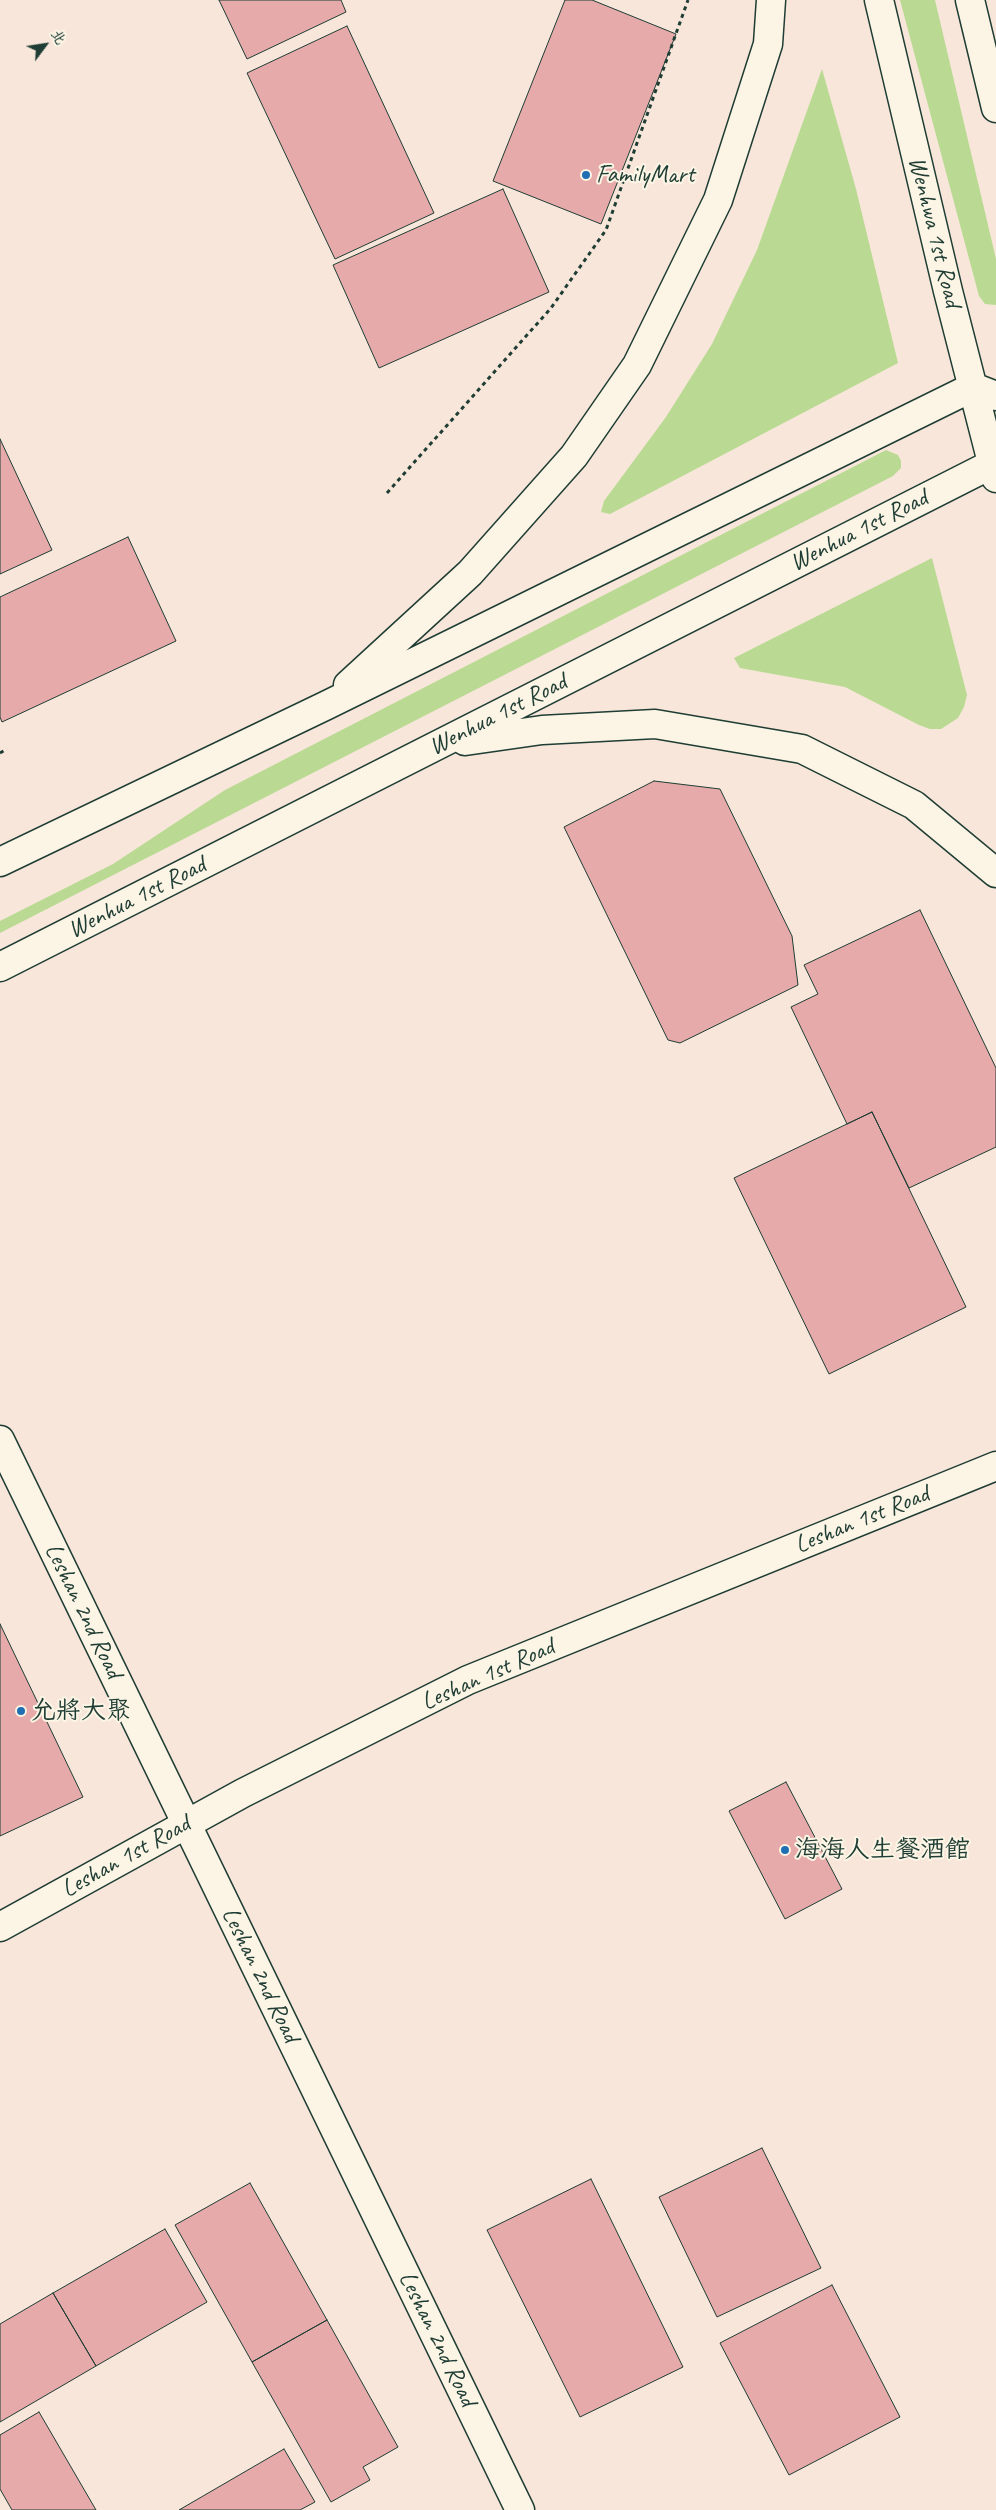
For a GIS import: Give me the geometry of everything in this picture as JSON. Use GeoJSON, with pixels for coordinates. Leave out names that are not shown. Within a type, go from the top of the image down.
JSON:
{"type":"FeatureCollection","features":[{"type":"Feature","properties":{"kind":"street"},"geometry":{"type":"LineString","coordinates":[[325,706],[470,573],[574,456],[637,365],[718,200],[768,44],[771,0]]}},
{"type":"Feature","properties":{"kind":"street","name":"Wenhwa 1st Road"},"geometry":{"type":"LineString","coordinates":[[879,0],[984,392],[995,468]]}},
{"type":"Feature","properties":{"kind":"street"},"geometry":{"type":"LineString","coordinates":[[970,0],[996,108]]}},
{"type":"Feature","properties":{"kind":"street"},"geometry":{"type":"LineString","coordinates":[[0,862],[984,392]]}},
{"type":"Feature","properties":{"kind":"street","name":"Wenhua 1st Road"},"geometry":{"type":"LineString","coordinates":[[0,967],[441,744],[995,468]]}},
{"type":"Feature","properties":{"kind":"street"},"geometry":{"type":"LineString","coordinates":[[441,744],[542,730],[655,724],[802,749],[914,805],[996,872]]}},
{"type":"Feature","properties":{"kind":"street","name":"Leshan 2nd Road"},"geometry":{"type":"LineString","coordinates":[[0,1440],[520,2510]]}},
{"type":"Feature","properties":{"kind":"street","name":"Leshan 1st Road"},"geometry":{"type":"LineString","coordinates":[[0,1927],[243,1793],[468,1680],[996,1466]]}},
{"type":"Feature","properties":{"kind":"path"},"geometry":{"type":"LineString","coordinates":[[387,493],[551,308],[606,230],[688,0]]}},
{"type":"Feature","properties":{"kind":"path"},"geometry":{"type":"LineString","coordinates":[[0,752],[7,749]]}},
{"type":"Feature","properties":{"kind":"green space"},"geometry":{"type":"Polygon","coordinates":[[[900,0],[935,0],[996,259],[996,305],[985,304],[979,296],[900,0]]]}},
{"type":"Feature","properties":{"kind":"green space"},"geometry":{"type":"Polygon","coordinates":[[[822,69],[856,189],[898,363],[610,514],[601,512],[604,501],[666,417],[712,344],[757,250],[822,69]]]}},
{"type":"Feature","properties":{"kind":"green space"},"geometry":{"type":"Polygon","coordinates":[[[886,450],[898,455],[901,461],[901,468],[893,476],[0,933],[0,921],[113,864],[225,790],[886,450]]]}},
{"type":"Feature","properties":{"kind":"green space"},"geometry":{"type":"Polygon","coordinates":[[[932,558],[967,695],[964,707],[958,718],[941,729],[930,729],[919,725],[845,687],[740,668],[734,658],[932,558]]]}},
{"type":"Feature","properties":{"kind":"building"},"geometry":{"type":"Polygon","coordinates":[[[219,0],[341,0],[346,12],[247,59],[219,0]]]}},
{"type":"Feature","properties":{"kind":"building"},"geometry":{"type":"Polygon","coordinates":[[[565,0],[592,0],[676,34],[601,224],[493,181],[565,0]]]}},
{"type":"Feature","properties":{"kind":"building"},"geometry":{"type":"Polygon","coordinates":[[[347,26],[434,213],[335,259],[247,73],[347,26]]]}},
{"type":"Feature","properties":{"kind":"building"},"geometry":{"type":"Polygon","coordinates":[[[503,189],[549,292],[379,368],[333,265],[503,189]]]}},
{"type":"Feature","properties":{"kind":"building"},"geometry":{"type":"Polygon","coordinates":[[[0,439],[52,550],[0,574],[0,439]]]}},
{"type":"Feature","properties":{"kind":"building"},"geometry":{"type":"Polygon","coordinates":[[[128,537],[176,641],[2,722],[0,717],[0,597],[128,537]]]}},
{"type":"Feature","properties":{"kind":"building"},"geometry":{"type":"Polygon","coordinates":[[[654,781],[720,789],[792,936],[798,985],[680,1043],[668,1040],[564,827],[654,781]]]}},
{"type":"Feature","properties":{"kind":"building"},"geometry":{"type":"Polygon","coordinates":[[[920,910],[996,1068],[996,1147],[909,1188],[872,1112],[847,1124],[791,1007],[818,994],[804,965],[920,910]]]}},
{"type":"Feature","properties":{"kind":"building"},"geometry":{"type":"Polygon","coordinates":[[[872,1112],[966,1307],[829,1374],[734,1178],[872,1112]]]}},
{"type":"Feature","properties":{"kind":"building","name":"允將大聚"},"geometry":{"type":"Polygon","coordinates":[[[0,1624],[83,1797],[0,1836],[0,1624]]]}},
{"type":"Feature","properties":{"kind":"building","name":"海海人生餐酒館"},"geometry":{"type":"Polygon","coordinates":[[[786,1782],[842,1889],[785,1919],[729,1811],[786,1782]]]}},
{"type":"Feature","properties":{"kind":"building"},"geometry":{"type":"Polygon","coordinates":[[[762,2148],[821,2268],[717,2317],[659,2197],[762,2148]]]}},
{"type":"Feature","properties":{"kind":"building"},"geometry":{"type":"Polygon","coordinates":[[[591,2179],[683,2367],[580,2417],[487,2230],[591,2179]]]}},
{"type":"Feature","properties":{"kind":"building"},"geometry":{"type":"Polygon","coordinates":[[[250,2183],[327,2320],[252,2362],[175,2225],[250,2183]]]}},
{"type":"Feature","properties":{"kind":"building"},"geometry":{"type":"Polygon","coordinates":[[[165,2229],[207,2302],[96,2366],[53,2293],[165,2229]]]}},
{"type":"Feature","properties":{"kind":"building"},"geometry":{"type":"Polygon","coordinates":[[[832,2285],[900,2417],[789,2475],[720,2343],[832,2285]]]}},
{"type":"Feature","properties":{"kind":"building"},"geometry":{"type":"Polygon","coordinates":[[[53,2293],[96,2366],[0,2422],[0,2324],[53,2293]]]}},
{"type":"Feature","properties":{"kind":"building"},"geometry":{"type":"Polygon","coordinates":[[[327,2320],[398,2447],[363,2467],[370,2480],[331,2502],[252,2362],[327,2320]]]}},
{"type":"Feature","properties":{"kind":"building"},"geometry":{"type":"Polygon","coordinates":[[[39,2412],[96,2510],[12,2510],[0,2489],[0,2435],[39,2412]]]}},
{"type":"Feature","properties":{"kind":"building"},"geometry":{"type":"Polygon","coordinates":[[[284,2449],[315,2502],[300,2510],[179,2510],[284,2449]]]}},
{"type":"Feature","properties":{"kind":"place","name":"FamilyMart"},"geometry":{"type":"Point","coordinates":[586,175]}},
{"type":"Feature","properties":{"kind":"place","name":"允將大聚"},"geometry":{"type":"Point","coordinates":[21,1711]}},
{"type":"Feature","properties":{"kind":"place","name":"海海人生餐酒館"},"geometry":{"type":"Point","coordinates":[785,1850]}}]}
